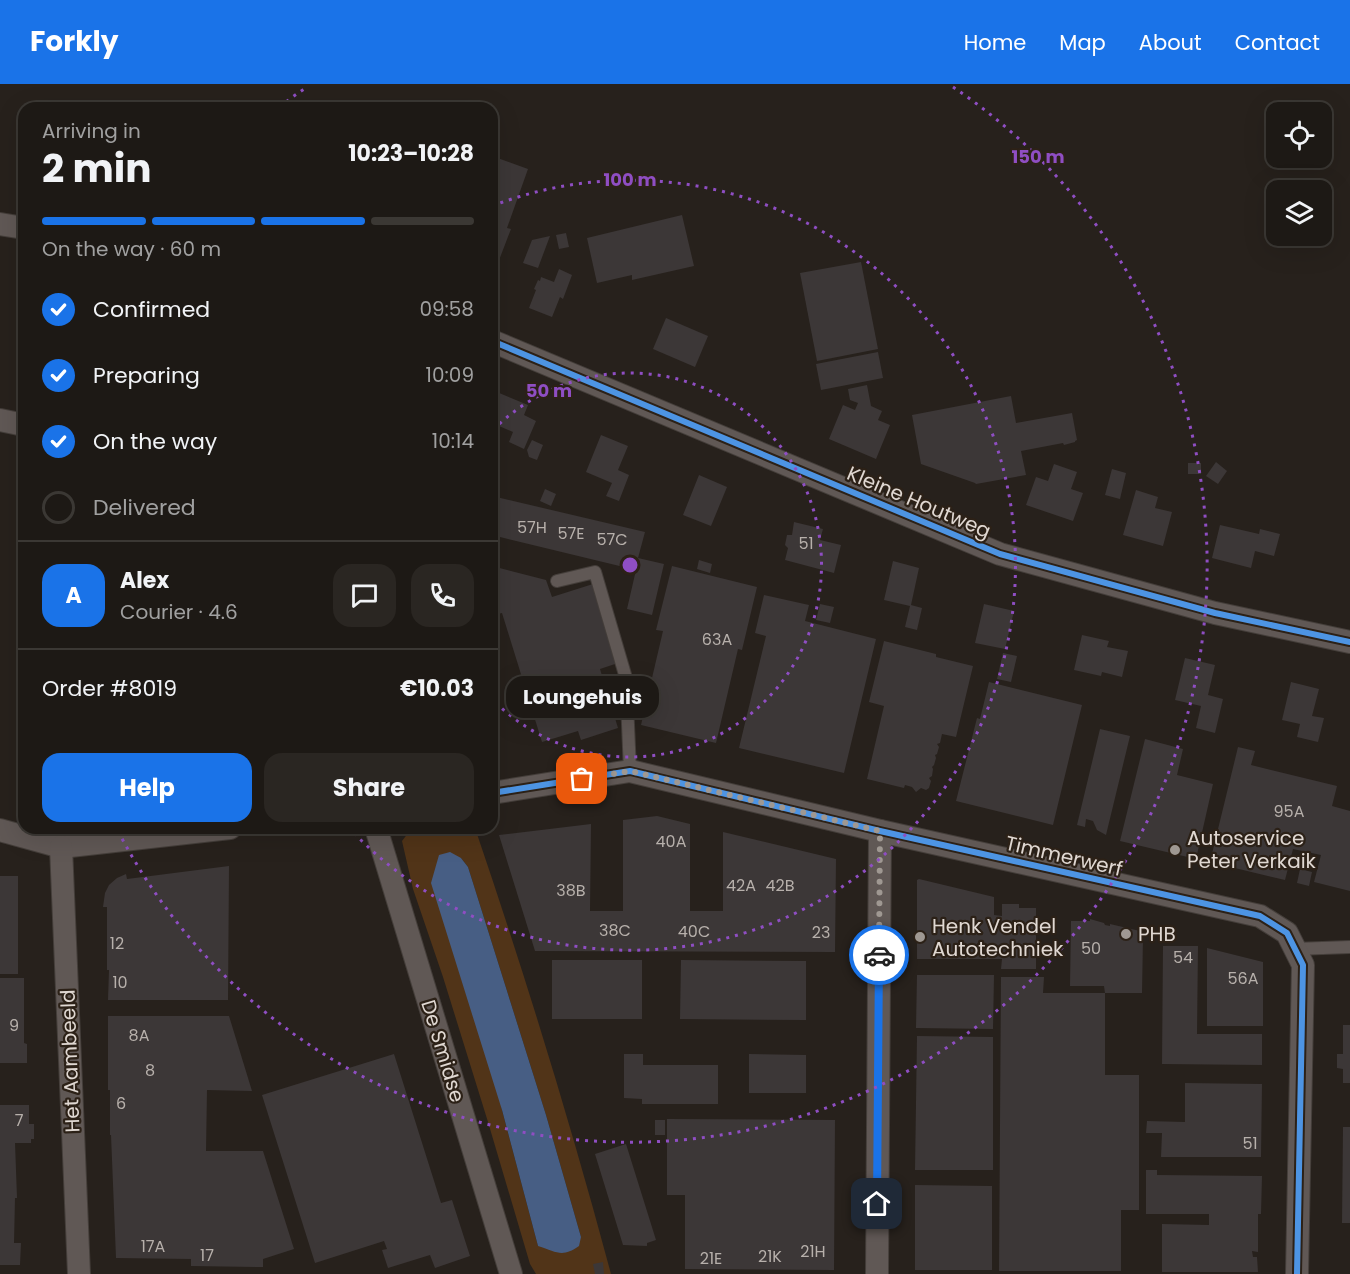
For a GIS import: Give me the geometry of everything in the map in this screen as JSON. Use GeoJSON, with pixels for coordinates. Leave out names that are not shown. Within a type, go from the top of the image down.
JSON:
{"type":"FeatureCollection","features":[{"type":"Feature","properties":{"kind":"street"},"geometry":{"type":"LineString","coordinates":[[0,224],[18,227]]}},
{"type":"Feature","properties":{"kind":"street","name":"Kleine Houtweg"},"geometry":{"type":"LineString","coordinates":[[498,344],[1000,554],[1215,613],[1350,642]]}},
{"type":"Feature","properties":{"kind":"street"},"geometry":{"type":"LineString","coordinates":[[0,420],[18,424]]}},
{"type":"Feature","properties":{"kind":"street","name":"Timmerwerf"},"geometry":{"type":"LineString","coordinates":[[498,792],[630,771],[880,831],[1260,916],[1287,933],[1303,965],[1297,1274]]}},
{"type":"Feature","properties":{"kind":"street"},"geometry":{"type":"LineString","coordinates":[[0,830],[61,847],[177,834]]}},
{"type":"Feature","properties":{"kind":"street"},"geometry":{"type":"LineString","coordinates":[[877,1274],[880,831]]}},
{"type":"Feature","properties":{"kind":"street","name":"De Smidse"},"geometry":{"type":"LineString","coordinates":[[378,834],[511,1274]]}},
{"type":"Feature","properties":{"kind":"street","name":"Het Aambeeld"},"geometry":{"type":"LineString","coordinates":[[61,847],[79,1274]]}},
{"type":"Feature","properties":{"kind":"lane"},"geometry":{"type":"LineString","coordinates":[[557,581],[595,572],[626,678],[630,771]]}},
{"type":"Feature","properties":{"kind":"lane"},"geometry":{"type":"LineString","coordinates":[[1295,949],[1350,947]]}},
{"type":"Feature","properties":{"kind":"shaded area"},"geometry":{"type":"Polygon","coordinates":[[[407,834],[477,834],[547,1050],[611,1274],[536,1274],[530,1264],[443,977],[413,889],[402,841],[407,834]],[[461,858],[502,1110],[538,1246],[581,1237],[546,1115],[468,867],[461,858]]]}},
{"type":"Feature","properties":{"kind":"water"},"geometry":{"type":"Polygon","coordinates":[[[450,852],[461,858],[468,867],[546,1115],[581,1237],[579,1246],[568,1252],[559,1253],[538,1246],[502,1110],[431,883],[439,855],[450,852]]]}},
{"type":"Feature","properties":{"kind":"building"},"geometry":{"type":"Polygon","coordinates":[[[498,158],[528,169],[507,228],[511,229],[498,263],[498,158]]]}},
{"type":"Feature","properties":{"kind":"building"},"geometry":{"type":"Polygon","coordinates":[[[682,215],[694,266],[632,280],[632,275],[597,283],[587,238],[682,215]]]}},
{"type":"Feature","properties":{"kind":"building"},"geometry":{"type":"Polygon","coordinates":[[[566,233],[569,247],[559,249],[556,235],[566,233]]]}},
{"type":"Feature","properties":{"kind":"building"},"geometry":{"type":"Polygon","coordinates":[[[550,236],[538,268],[523,263],[532,240],[550,236]]]}},
{"type":"Feature","properties":{"kind":"building"},"geometry":{"type":"Polygon","coordinates":[[[861,262],[878,349],[817,361],[800,273],[861,262]]]}},
{"type":"Feature","properties":{"kind":"building"},"geometry":{"type":"Polygon","coordinates":[[[559,269],[572,275],[563,299],[560,297],[552,317],[529,308],[538,280],[540,281],[541,277],[554,282],[559,269]]]}},
{"type":"Feature","properties":{"kind":"building"},"geometry":{"type":"Polygon","coordinates":[[[666,318],[708,336],[695,367],[653,349],[666,318]]]}},
{"type":"Feature","properties":{"kind":"building"},"geometry":{"type":"Polygon","coordinates":[[[878,352],[883,378],[821,390],[816,364],[878,352]]]}},
{"type":"Feature","properties":{"kind":"building"},"geometry":{"type":"Polygon","coordinates":[[[867,385],[871,406],[882,411],[878,420],[890,425],[876,459],[829,439],[843,405],[855,410],[858,403],[850,400],[848,389],[867,385]]]}},
{"type":"Feature","properties":{"kind":"building"},"geometry":{"type":"Polygon","coordinates":[[[498,392],[528,405],[524,415],[536,421],[524,449],[509,442],[513,432],[498,426],[498,392]]]}},
{"type":"Feature","properties":{"kind":"building"},"geometry":{"type":"Polygon","coordinates":[[[1011,396],[1016,423],[1072,413],[1077,440],[1064,445],[1063,443],[1021,451],[1026,475],[976,484],[921,464],[912,415],[1011,396]]]}},
{"type":"Feature","properties":{"kind":"building"},"geometry":{"type":"Polygon","coordinates":[[[601,435],[628,446],[618,470],[629,475],[619,501],[606,496],[612,483],[586,472],[601,435]]]}},
{"type":"Feature","properties":{"kind":"building"},"geometry":{"type":"Polygon","coordinates":[[[532,440],[543,445],[537,460],[529,457],[527,450],[532,440]]]}},
{"type":"Feature","properties":{"kind":"building"},"geometry":{"type":"Polygon","coordinates":[[[1216,462],[1227,471],[1218,484],[1206,476],[1216,462]]]}},
{"type":"Feature","properties":{"kind":"building"},"geometry":{"type":"Polygon","coordinates":[[[1188,463],[1201,463],[1201,474],[1188,474],[1188,463]]]}},
{"type":"Feature","properties":{"kind":"building"},"geometry":{"type":"Polygon","coordinates":[[[1054,464],[1077,472],[1071,489],[1083,493],[1073,521],[1026,505],[1036,477],[1048,481],[1054,464]]]}},
{"type":"Feature","properties":{"kind":"building"},"geometry":{"type":"Polygon","coordinates":[[[1112,469],[1126,473],[1120,499],[1105,495],[1112,469]]]}},
{"type":"Feature","properties":{"kind":"building"},"geometry":{"type":"Polygon","coordinates":[[[699,475],[727,487],[711,526],[683,515],[699,475]]]}},
{"type":"Feature","properties":{"kind":"building"},"geometry":{"type":"Polygon","coordinates":[[[545,489],[556,494],[551,506],[540,501],[545,489]]]}},
{"type":"Feature","properties":{"kind":"building"},"geometry":{"type":"Polygon","coordinates":[[[1136,490],[1158,497],[1155,508],[1172,512],[1163,546],[1123,535],[1136,490]]]}},
{"type":"Feature","properties":{"kind":"building"},"geometry":{"type":"Polygon","coordinates":[[[498,497],[645,532],[638,558],[664,564],[652,615],[627,609],[636,570],[498,536],[498,497]]]}},
{"type":"Feature","properties":{"kind":"building"},"geometry":{"type":"Polygon","coordinates":[[[794,522],[823,529],[820,540],[841,545],[834,573],[785,560],[788,548],[785,545],[787,535],[792,535],[794,522]]]}},
{"type":"Feature","properties":{"kind":"building"},"geometry":{"type":"Polygon","coordinates":[[[1220,525],[1259,534],[1260,529],[1280,534],[1274,556],[1255,551],[1251,568],[1212,558],[1220,525]]]}},
{"type":"Feature","properties":{"kind":"building"},"geometry":{"type":"Polygon","coordinates":[[[699,560],[712,564],[710,573],[697,569],[699,560]]]}},
{"type":"Feature","properties":{"kind":"building"},"geometry":{"type":"Polygon","coordinates":[[[893,561],[919,568],[911,605],[922,608],[917,630],[905,627],[910,606],[884,600],[893,561]]]}},
{"type":"Feature","properties":{"kind":"building"},"geometry":{"type":"Polygon","coordinates":[[[672,566],[757,587],[742,650],[738,649],[716,743],[641,725],[663,631],[656,630],[672,566]]]}},
{"type":"Feature","properties":{"kind":"building"},"geometry":{"type":"Polygon","coordinates":[[[498,568],[546,580],[552,597],[593,584],[618,663],[600,669],[618,728],[581,740],[578,731],[542,742],[502,613],[498,614],[498,568]]]}},
{"type":"Feature","properties":{"kind":"building"},"geometry":{"type":"Polygon","coordinates":[[[764,595],[809,605],[805,621],[876,639],[844,773],[739,748],[766,636],[755,633],[764,595]]]}},
{"type":"Feature","properties":{"kind":"building"},"geometry":{"type":"Polygon","coordinates":[[[820,604],[834,607],[830,623],[816,620],[820,604]]]}},
{"type":"Feature","properties":{"kind":"building"},"geometry":{"type":"Polygon","coordinates":[[[984,604],[1014,611],[1005,649],[975,643],[984,604]]]}},
{"type":"Feature","properties":{"kind":"building"},"geometry":{"type":"Polygon","coordinates":[[[1082,635],[1109,641],[1107,647],[1128,651],[1122,677],[1102,672],[1101,676],[1074,670],[1082,635]]]}},
{"type":"Feature","properties":{"kind":"building"},"geometry":{"type":"Polygon","coordinates":[[[884,641],[973,666],[956,737],[942,734],[940,743],[937,744],[939,747],[932,767],[932,776],[929,778],[931,781],[929,788],[926,790],[921,788],[916,792],[912,787],[905,785],[904,788],[867,779],[884,706],[869,702],[884,641]]]}},
{"type":"Feature","properties":{"kind":"building"},"geometry":{"type":"Polygon","coordinates":[[[1003,653],[1017,656],[1011,682],[997,679],[1003,653]]]}},
{"type":"Feature","properties":{"kind":"building"},"geometry":{"type":"Polygon","coordinates":[[[1185,658],[1215,665],[1208,695],[1223,699],[1215,733],[1196,728],[1201,706],[1175,700],[1185,658]]]}},
{"type":"Feature","properties":{"kind":"building"},"geometry":{"type":"Polygon","coordinates":[[[989,682],[1082,705],[1053,825],[956,801],[977,718],[980,719],[989,682]]]}},
{"type":"Feature","properties":{"kind":"building"},"geometry":{"type":"Polygon","coordinates":[[[1291,682],[1319,689],[1312,716],[1324,718],[1318,742],[1297,737],[1300,724],[1282,720],[1291,682]]]}},
{"type":"Feature","properties":{"kind":"building"},"geometry":{"type":"Polygon","coordinates":[[[1100,729],[1130,736],[1106,835],[1097,830],[1093,821],[1086,819],[1085,827],[1077,825],[1100,729]]]}},
{"type":"Feature","properties":{"kind":"building"},"geometry":{"type":"Polygon","coordinates":[[[1145,739],[1183,749],[1177,775],[1213,784],[1196,859],[1120,841],[1145,739]]]}},
{"type":"Feature","properties":{"kind":"building"},"geometry":{"type":"Polygon","coordinates":[[[1238,747],[1255,751],[1251,765],[1337,786],[1332,806],[1350,811],[1350,891],[1314,882],[1321,855],[1293,849],[1285,880],[1210,862],[1238,747]]]}},
{"type":"Feature","properties":{"kind":"building"},"geometry":{"type":"Polygon","coordinates":[[[657,816],[690,824],[690,911],[723,911],[723,832],[836,859],[835,952],[535,951],[499,835],[591,824],[590,911],[623,911],[623,820],[657,816]]]}},
{"type":"Feature","properties":{"kind":"building"},"geometry":{"type":"Polygon","coordinates":[[[229,866],[228,1000],[108,1000],[107,907],[103,907],[109,885],[126,874],[127,879],[229,866]]]}},
{"type":"Feature","properties":{"kind":"building"},"geometry":{"type":"Polygon","coordinates":[[[1300,869],[1312,872],[1309,886],[1297,883],[1300,869]]]}},
{"type":"Feature","properties":{"kind":"building"},"geometry":{"type":"Polygon","coordinates":[[[0,876],[18,876],[18,974],[0,974],[0,876]]]}},
{"type":"Feature","properties":{"kind":"building"},"geometry":{"type":"Polygon","coordinates":[[[917,880],[994,897],[994,915],[1002,916],[1002,904],[1019,904],[1019,908],[1036,908],[1036,969],[1001,969],[1002,959],[917,959],[917,880]]]}},
{"type":"Feature","properties":{"kind":"building"},"geometry":{"type":"Polygon","coordinates":[[[1090,919],[1105,925],[1110,926],[1110,924],[1140,931],[1140,937],[1143,937],[1142,993],[1105,993],[1104,986],[1070,986],[1071,921],[1090,921],[1090,919]]]}},
{"type":"Feature","properties":{"kind":"building"},"geometry":{"type":"Polygon","coordinates":[[[1163,946],[1198,946],[1197,1034],[1262,1034],[1262,1065],[1162,1064],[1163,946]]]}},
{"type":"Feature","properties":{"kind":"building"},"geometry":{"type":"Polygon","coordinates":[[[1207,948],[1263,962],[1263,1026],[1207,1026],[1207,948]]]}},
{"type":"Feature","properties":{"kind":"building"},"geometry":{"type":"Polygon","coordinates":[[[552,960],[642,960],[642,1019],[552,1019],[552,960]]]}},
{"type":"Feature","properties":{"kind":"building"},"geometry":{"type":"Polygon","coordinates":[[[681,960],[806,961],[806,1020],[680,1019],[681,960]]]}},
{"type":"Feature","properties":{"kind":"building"},"geometry":{"type":"Polygon","coordinates":[[[917,975],[994,975],[993,1029],[916,1028],[917,975]]]}},
{"type":"Feature","properties":{"kind":"building"},"geometry":{"type":"Polygon","coordinates":[[[1001,977],[1044,977],[1043,993],[1105,993],[1105,1075],[1139,1075],[1139,1210],[1121,1210],[1121,1271],[999,1271],[1001,977]]]}},
{"type":"Feature","properties":{"kind":"building"},"geometry":{"type":"Polygon","coordinates":[[[0,978],[24,978],[24,1043],[27,1044],[27,1063],[0,1063],[0,978]]]}},
{"type":"Feature","properties":{"kind":"building"},"geometry":{"type":"Polygon","coordinates":[[[108,1016],[229,1016],[252,1091],[207,1090],[206,1151],[263,1151],[294,1249],[263,1259],[263,1267],[191,1266],[191,1259],[116,1258],[110,1090],[108,1090],[108,1016]]]}},
{"type":"Feature","properties":{"kind":"building"},"geometry":{"type":"Polygon","coordinates":[[[1343,1025],[1350,1025],[1350,1083],[1343,1083],[1343,1069],[1337,1068],[1337,1054],[1343,1054],[1343,1025]]]}},
{"type":"Feature","properties":{"kind":"building"},"geometry":{"type":"Polygon","coordinates":[[[917,1036],[993,1037],[993,1170],[915,1170],[917,1036]]]}},
{"type":"Feature","properties":{"kind":"building"},"geometry":{"type":"Polygon","coordinates":[[[394,1054],[441,1203],[452,1200],[470,1256],[435,1268],[430,1255],[388,1268],[382,1250],[387,1249],[384,1241],[315,1263],[262,1095],[394,1054]]]}},
{"type":"Feature","properties":{"kind":"building"},"geometry":{"type":"Polygon","coordinates":[[[624,1054],[643,1054],[643,1065],[718,1065],[718,1104],[642,1104],[642,1099],[624,1098],[624,1054]]]}},
{"type":"Feature","properties":{"kind":"building"},"geometry":{"type":"Polygon","coordinates":[[[749,1054],[806,1055],[806,1093],[749,1093],[749,1054]]]}},
{"type":"Feature","properties":{"kind":"building"},"geometry":{"type":"Polygon","coordinates":[[[1185,1083],[1262,1084],[1261,1157],[1161,1157],[1162,1133],[1146,1133],[1147,1121],[1185,1122],[1185,1083]]]}},
{"type":"Feature","properties":{"kind":"building"},"geometry":{"type":"Polygon","coordinates":[[[0,1105],[29,1105],[29,1124],[34,1124],[34,1139],[31,1139],[31,1143],[15,1143],[17,1198],[15,1198],[14,1243],[21,1243],[20,1265],[0,1265],[0,1105]]]}},
{"type":"Feature","properties":{"kind":"building"},"geometry":{"type":"Polygon","coordinates":[[[667,1119],[835,1120],[834,1270],[685,1269],[685,1195],[667,1195],[667,1119]]]}},
{"type":"Feature","properties":{"kind":"building"},"geometry":{"type":"Polygon","coordinates":[[[655,1120],[665,1120],[665,1135],[655,1135],[655,1120]]]}},
{"type":"Feature","properties":{"kind":"building"},"geometry":{"type":"Polygon","coordinates":[[[1343,1127],[1350,1127],[1350,1223],[1342,1223],[1343,1127]]]}},
{"type":"Feature","properties":{"kind":"building"},"geometry":{"type":"Polygon","coordinates":[[[626,1144],[656,1240],[647,1243],[647,1246],[623,1245],[595,1154],[626,1144]]]}},
{"type":"Feature","properties":{"kind":"building"},"geometry":{"type":"Polygon","coordinates":[[[1146,1170],[1157,1170],[1157,1175],[1262,1176],[1261,1214],[1258,1214],[1258,1252],[1252,1251],[1253,1257],[1257,1257],[1258,1272],[1162,1272],[1162,1224],[1209,1225],[1209,1214],[1146,1214],[1146,1170]]]}},
{"type":"Feature","properties":{"kind":"building"},"geometry":{"type":"Polygon","coordinates":[[[915,1185],[992,1186],[992,1270],[915,1270],[915,1185]]]}},
{"type":"Feature","properties":{"kind":"building"},"geometry":{"type":"Polygon","coordinates":[[[603,1262],[604,1274],[595,1274],[593,1264],[603,1262]]]}},
{"type":"Feature","properties":{"kind":"cycle path"},"geometry":{"type":"LineString","coordinates":[[498,344],[1000,554],[1215,613],[1350,642]]}},
{"type":"Feature","properties":{"kind":"cycle path"},"geometry":{"type":"LineString","coordinates":[[498,792],[630,771],[880,831],[1260,916],[1287,933],[1303,965],[1297,1274]]}},
{"type":"Feature","properties":{"kind":"way so far"},"geometry":{"type":"LineString","coordinates":[[582,779],[630,771],[880,831],[879,955]]}},
{"type":"Feature","properties":{"kind":"place","name":"Loungehuis"},"geometry":{"type":"Point","coordinates":[582,779]}},
{"type":"Feature","properties":{"kind":"place","name":"Autoservice Peter Verkaik"},"geometry":{"type":"Point","coordinates":[1175,850]}},
{"type":"Feature","properties":{"kind":"place","name":"PHB"},"geometry":{"type":"Point","coordinates":[1126,934]}},
{"type":"Feature","properties":{"kind":"place","name":"Henk Vendel Autotechniek"},"geometry":{"type":"Point","coordinates":[920,937]}},
{"type":"Feature","properties":{"kind":"route"},"geometry":{"type":"LineString","coordinates":[[877,1204],[879,955]]}}]}
